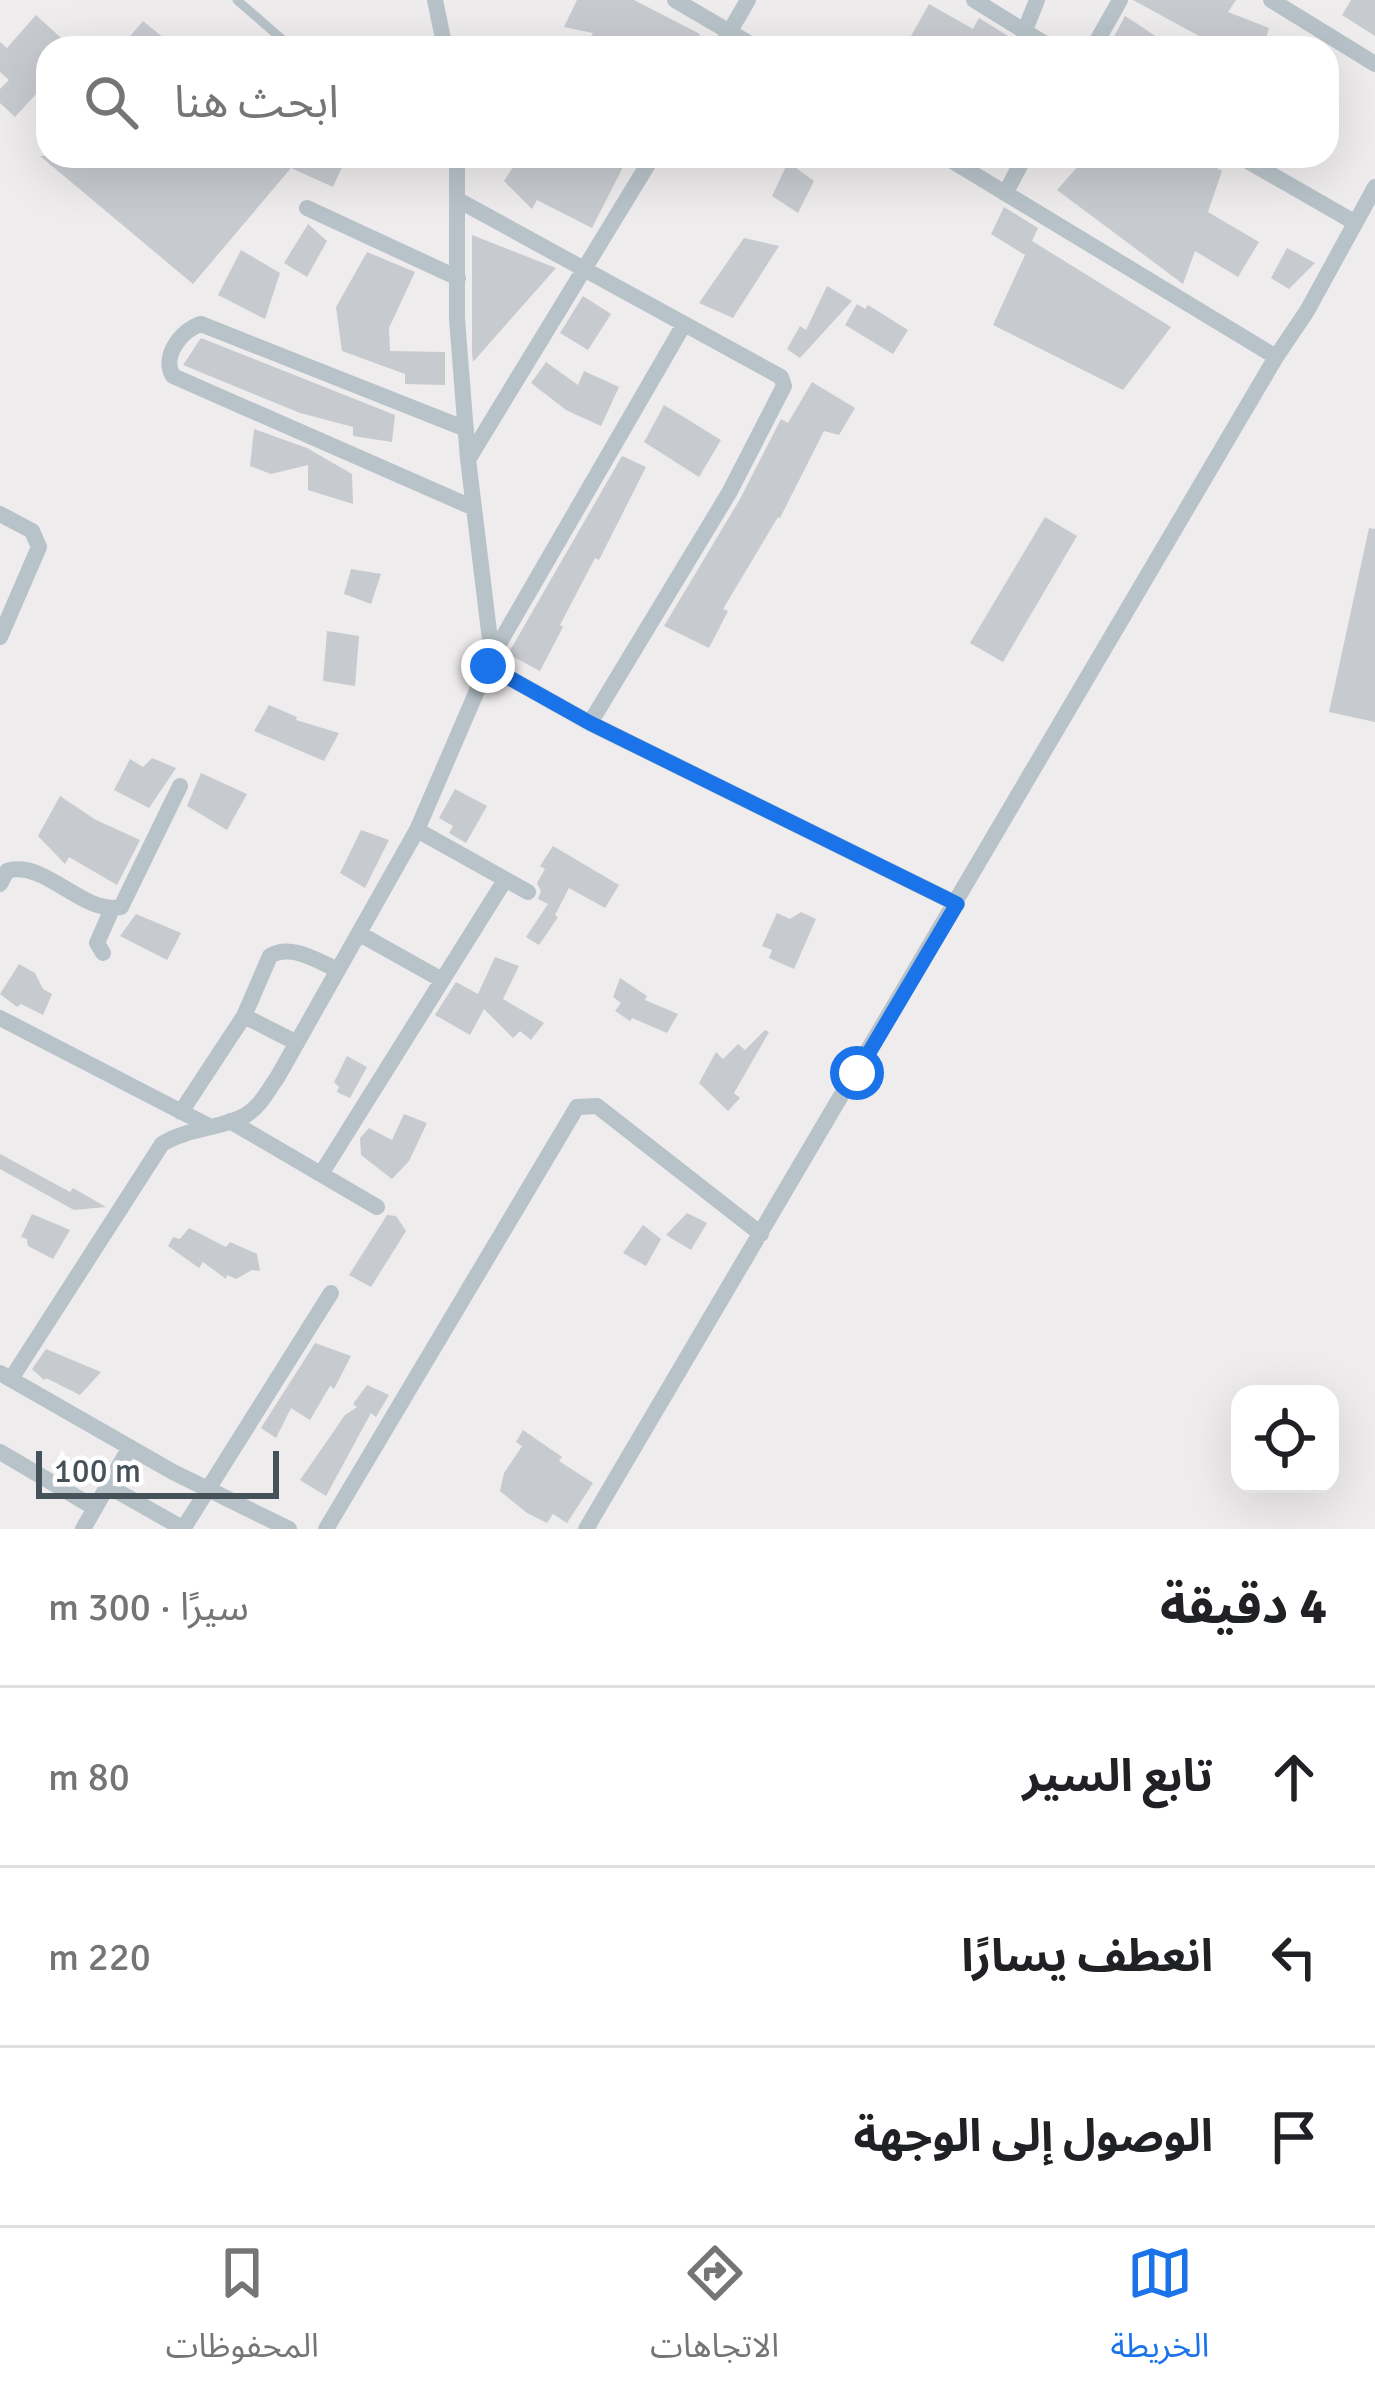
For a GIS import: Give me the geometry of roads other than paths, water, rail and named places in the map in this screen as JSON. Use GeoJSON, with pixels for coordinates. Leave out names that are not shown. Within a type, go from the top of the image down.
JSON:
{"type":"FeatureCollection","features":[{"type":"Feature","properties":{"kind":"street"},"geometry":{"type":"LineString","coordinates":[[435,0],[442,36]]}},
{"type":"Feature","properties":{"kind":"street"},"geometry":{"type":"LineString","coordinates":[[675,0],[720,36]]}},
{"type":"Feature","properties":{"kind":"street"},"geometry":{"type":"LineString","coordinates":[[727,36],[748,0]]}},
{"type":"Feature","properties":{"kind":"street"},"geometry":{"type":"LineString","coordinates":[[974,0],[1034,36]]}},
{"type":"Feature","properties":{"kind":"street"},"geometry":{"type":"LineString","coordinates":[[1024,29],[1037,0]]}},
{"type":"Feature","properties":{"kind":"street"},"geometry":{"type":"LineString","coordinates":[[1100,36],[1120,0]]}},
{"type":"Feature","properties":{"kind":"street"},"geometry":{"type":"LineString","coordinates":[[1271,0],[1330,36]]}},
{"type":"Feature","properties":{"kind":"street"},"geometry":{"type":"LineString","coordinates":[[1339,42],[1375,64]]}},
{"type":"Feature","properties":{"kind":"street"},"geometry":{"type":"LineString","coordinates":[[457,168],[466,430],[490,661]]}},
{"type":"Feature","properties":{"kind":"street"},"geometry":{"type":"LineString","coordinates":[[469,459],[642,168]]}},
{"type":"Feature","properties":{"kind":"street"},"geometry":{"type":"LineString","coordinates":[[965,168],[1276,357]]}},
{"type":"Feature","properties":{"kind":"street"},"geometry":{"type":"LineString","coordinates":[[1006,192],[1019,168]]}},
{"type":"Feature","properties":{"kind":"street"},"geometry":{"type":"LineString","coordinates":[[1260,168],[1354,222]]}},
{"type":"Feature","properties":{"kind":"street"},"geometry":{"type":"LineString","coordinates":[[586,1529],[1307,311],[1375,187]]}},
{"type":"Feature","properties":{"kind":"street"},"geometry":{"type":"LineString","coordinates":[[458,200],[781,377],[784,390],[728,493],[590,723]]}},
{"type":"Feature","properties":{"kind":"street"},"geometry":{"type":"LineString","coordinates":[[307,208],[458,278]]}},
{"type":"Feature","properties":{"kind":"street"},"geometry":{"type":"LineString","coordinates":[[466,430],[201,324],[193,326],[168,358],[173,376],[474,508]]}},
{"type":"Feature","properties":{"kind":"street"},"geometry":{"type":"LineString","coordinates":[[290,1529],[206,1489],[6,1376],[162,1144],[256,1107],[417,830],[490,661],[683,326]]}},
{"type":"Feature","properties":{"kind":"street"},"geometry":{"type":"LineString","coordinates":[[0,514],[32,532],[39,548],[0,637]]}},
{"type":"Feature","properties":{"kind":"street"},"geometry":{"type":"LineString","coordinates":[[490,661],[590,723],[957,904]]}},
{"type":"Feature","properties":{"kind":"street"},"geometry":{"type":"LineString","coordinates":[[0,884],[7,871],[22,868],[112,909],[121,907],[181,786]]}},
{"type":"Feature","properties":{"kind":"street"},"geometry":{"type":"LineString","coordinates":[[417,830],[528,892]]}},
{"type":"Feature","properties":{"kind":"street"},"geometry":{"type":"LineString","coordinates":[[321,1174],[505,880]]}},
{"type":"Feature","properties":{"kind":"street"},"geometry":{"type":"LineString","coordinates":[[103,953],[98,938],[112,909]]}},
{"type":"Feature","properties":{"kind":"street"},"geometry":{"type":"LineString","coordinates":[[360,934],[442,980]]}},
{"type":"Feature","properties":{"kind":"street"},"geometry":{"type":"LineString","coordinates":[[181,1112],[244,1016],[270,956],[288,950],[338,970]]}},
{"type":"Feature","properties":{"kind":"street"},"geometry":{"type":"LineString","coordinates":[[244,1016],[297,1042]]}},
{"type":"Feature","properties":{"kind":"street"},"geometry":{"type":"LineString","coordinates":[[0,1018],[207,1125]]}},
{"type":"Feature","properties":{"kind":"street"},"geometry":{"type":"LineString","coordinates":[[326,1529],[577,1107],[597,1106],[761,1234]]}},
{"type":"Feature","properties":{"kind":"street"},"geometry":{"type":"LineString","coordinates":[[230,1121],[376,1207]]}},
{"type":"Feature","properties":{"kind":"street"},"geometry":{"type":"LineString","coordinates":[[108,1486],[183,1529],[331,1293]]}},
{"type":"Feature","properties":{"kind":"street"},"geometry":{"type":"LineString","coordinates":[[83,1529],[130,1447]]}},
{"type":"Feature","properties":{"kind":"street"},"geometry":{"type":"LineString","coordinates":[[0,1452],[95,1508]]}},
{"type":"Feature","properties":{"kind":"lane"},"geometry":{"type":"LineString","coordinates":[[236,0],[278,36]]}}]}
